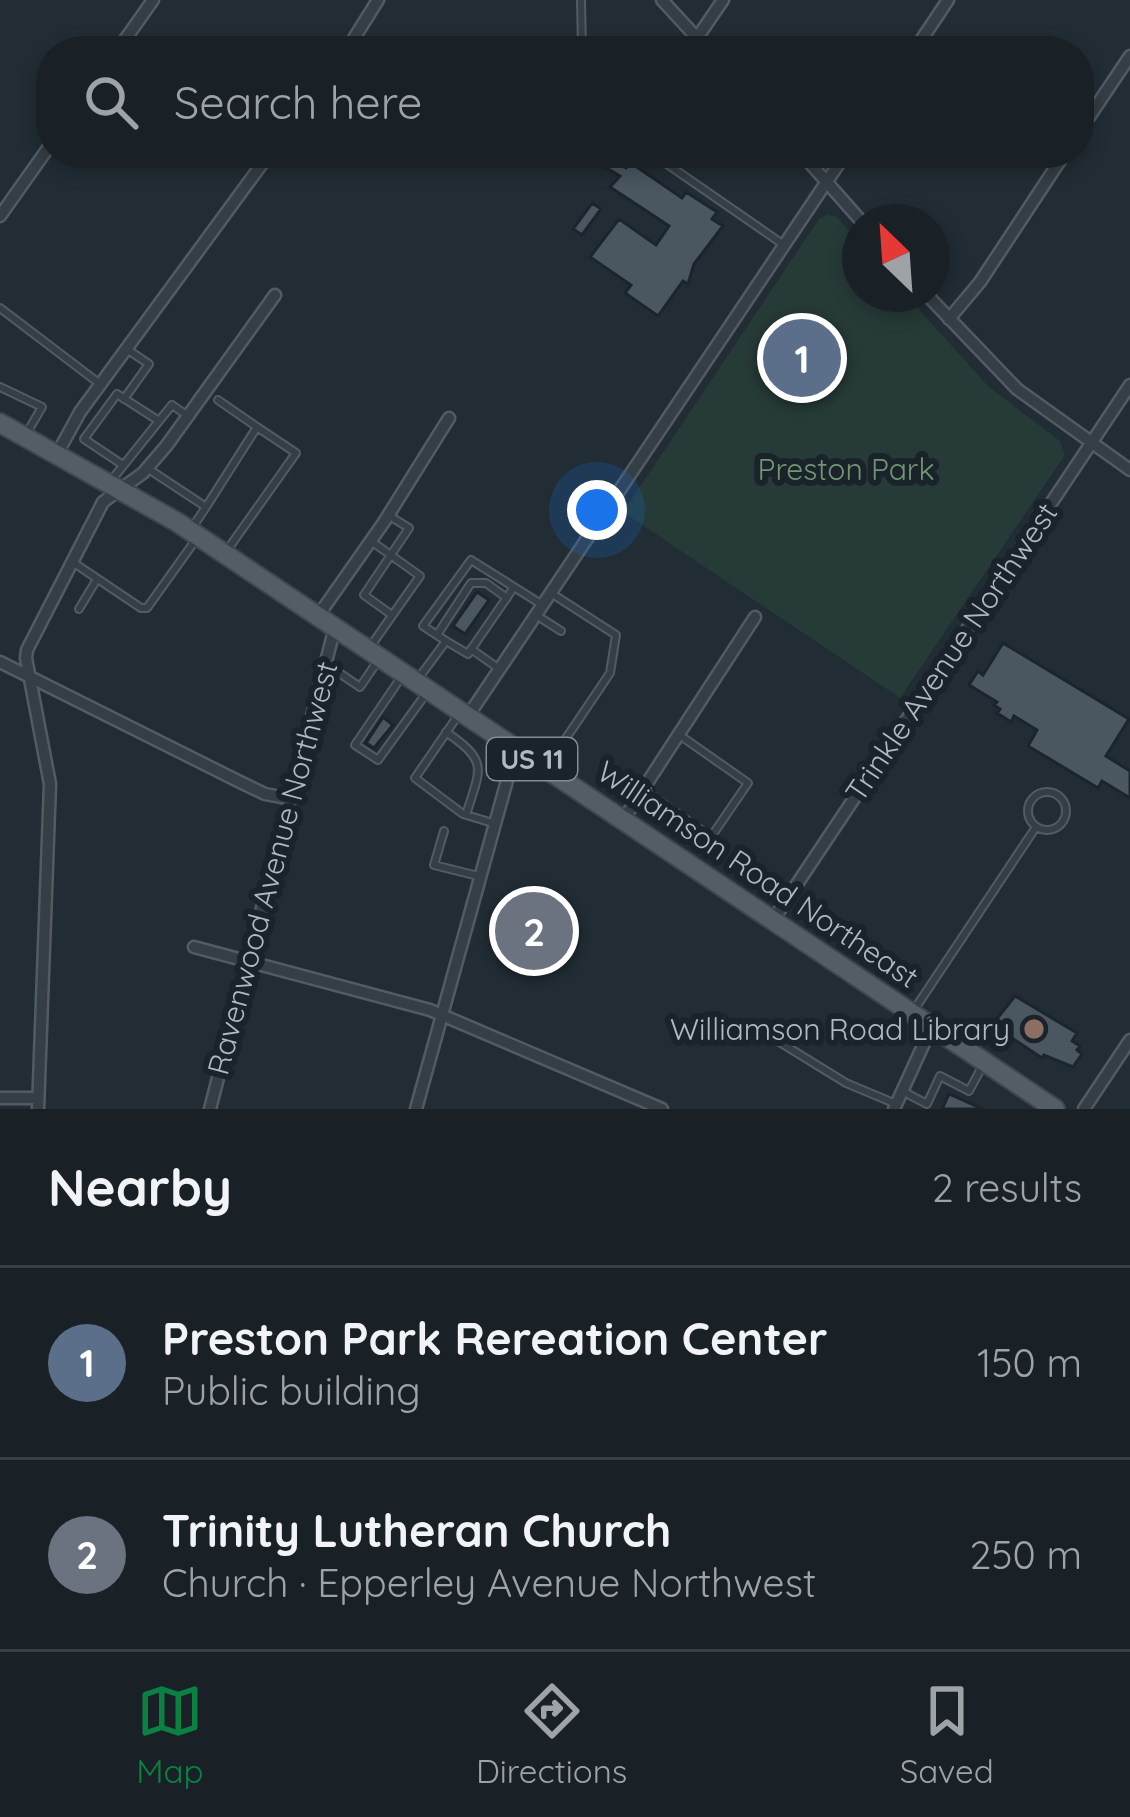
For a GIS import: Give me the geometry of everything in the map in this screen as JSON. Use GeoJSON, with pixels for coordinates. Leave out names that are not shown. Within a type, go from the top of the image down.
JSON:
{"type":"FeatureCollection","features":[{"type":"Feature","properties":{"kind":"main road","name":"Williamson Road Northeast"},"geometry":{"type":"LineString","coordinates":[[0,423],[115,484],[194,533],[1055,1109]]}},
{"type":"Feature","properties":{"kind":"street"},"geometry":{"type":"LineString","coordinates":[[127,36],[152,0]]}},
{"type":"Feature","properties":{"kind":"street"},"geometry":{"type":"LineString","coordinates":[[355,36],[378,0]]}},
{"type":"Feature","properties":{"kind":"street"},"geometry":{"type":"LineString","coordinates":[[662,0],[695,36]]}},
{"type":"Feature","properties":{"kind":"street"},"geometry":{"type":"LineString","coordinates":[[698,36],[723,0]]}},
{"type":"Feature","properties":{"kind":"street"},"geometry":{"type":"LineString","coordinates":[[924,36],[948,0]]}},
{"type":"Feature","properties":{"kind":"street"},"geometry":{"type":"LineString","coordinates":[[1094,110],[1130,56]]}},
{"type":"Feature","properties":{"kind":"street"},"geometry":{"type":"LineString","coordinates":[[0,216],[36,165]]}},
{"type":"Feature","properties":{"kind":"street"},"geometry":{"type":"LineString","coordinates":[[57,454],[76,417],[259,168]]}},
{"type":"Feature","properties":{"kind":"street"},"geometry":{"type":"LineString","coordinates":[[814,168],[846,204]]}},
{"type":"Feature","properties":{"kind":"street"},"geometry":{"type":"LineString","coordinates":[[465,714],[500,669],[836,168]]}},
{"type":"Feature","properties":{"kind":"street"},"geometry":{"type":"LineString","coordinates":[[949,320],[980,282],[1055,168]]}},
{"type":"Feature","properties":{"kind":"street"},"geometry":{"type":"LineString","coordinates":[[0,1098],[38,1104],[50,784],[27,650],[115,484],[147,468],[275,295]]}},
{"type":"Feature","properties":{"kind":"street"},"geometry":{"type":"LineString","coordinates":[[942,312],[1018,389],[1130,470]]}},
{"type":"Feature","properties":{"kind":"street","name":"Trinkle Avenue Northwest"},"geometry":{"type":"LineString","coordinates":[[773,920],[1130,385]]}},
{"type":"Feature","properties":{"kind":"street"},"geometry":{"type":"LineString","coordinates":[[326,622],[449,418]]}},
{"type":"Feature","properties":{"kind":"street"},"geometry":{"type":"LineString","coordinates":[[623,820],[755,616]]}},
{"type":"Feature","properties":{"kind":"street","name":"Ravenwood Avenue Northwest"},"geometry":{"type":"LineString","coordinates":[[210,1109],[326,664],[326,622]]}},
{"type":"Feature","properties":{"kind":"street"},"geometry":{"type":"LineString","coordinates":[[0,662],[265,794],[292,799]]}},
{"type":"Feature","properties":{"kind":"street"},"geometry":{"type":"LineString","coordinates":[[416,1109],[516,748]]}},
{"type":"Feature","properties":{"kind":"street"},"geometry":{"type":"LineString","coordinates":[[194,947],[442,1016],[662,1109]]}},
{"type":"Feature","properties":{"kind":"street"},"geometry":{"type":"LineString","coordinates":[[895,1107],[932,1026]]}},
{"type":"Feature","properties":{"kind":"street"},"geometry":{"type":"LineString","coordinates":[[1084,1109],[1130,1040]]}},
{"type":"Feature","properties":{"kind":"lane"},"geometry":{"type":"LineString","coordinates":[[581,0],[582,36]]}},
{"type":"Feature","properties":{"kind":"lane"},"geometry":{"type":"LineString","coordinates":[[673,168],[784,245]]}},
{"type":"Feature","properties":{"kind":"lane"},"geometry":{"type":"LineString","coordinates":[[0,308],[100,384]]}},
{"type":"Feature","properties":{"kind":"lane"},"geometry":{"type":"LineString","coordinates":[[124,398],[149,364],[126,349]]}},
{"type":"Feature","properties":{"kind":"lane"},"geometry":{"type":"LineString","coordinates":[[0,387],[42,407],[25,436]]}},
{"type":"Feature","properties":{"kind":"lane"},"geometry":{"type":"LineString","coordinates":[[123,465],[84,439],[117,394],[159,421]]}},
{"type":"Feature","properties":{"kind":"lane"},"geometry":{"type":"LineString","coordinates":[[218,400],[296,453],[225,554]]}},
{"type":"Feature","properties":{"kind":"lane"},"geometry":{"type":"LineString","coordinates":[[115,484],[123,465],[172,405],[188,416]]}},
{"type":"Feature","properties":{"kind":"lane"},"geometry":{"type":"LineString","coordinates":[[76,417],[93,428]]}},
{"type":"Feature","properties":{"kind":"lane"},"geometry":{"type":"LineString","coordinates":[[71,561],[141,608],[153,604],[256,427]]}},
{"type":"Feature","properties":{"kind":"lane"},"geometry":{"type":"LineString","coordinates":[[147,468],[206,507]]}},
{"type":"Feature","properties":{"kind":"lane"},"geometry":{"type":"LineString","coordinates":[[388,515],[409,528],[364,595],[392,615]]}},
{"type":"Feature","properties":{"kind":"lane"},"geometry":{"type":"LineString","coordinates":[[360,687],[392,615],[420,576],[371,541]]}},
{"type":"Feature","properties":{"kind":"lane"},"geometry":{"type":"LineString","coordinates":[[514,587],[468,654],[423,626],[471,560],[514,587],[561,631]]}},
{"type":"Feature","properties":{"kind":"lane"},"geometry":{"type":"LineString","coordinates":[[79,609],[97,579]]}},
{"type":"Feature","properties":{"kind":"lane"},"geometry":{"type":"LineString","coordinates":[[437,635],[471,583],[486,583],[507,598]]}},
{"type":"Feature","properties":{"kind":"lane"},"geometry":{"type":"LineString","coordinates":[[546,768],[610,673],[616,635],[551,593]]}},
{"type":"Feature","properties":{"kind":"lane"},"geometry":{"type":"LineString","coordinates":[[416,682],[378,760],[356,745],[416,682],[446,641]]}},
{"type":"Feature","properties":{"kind":"lane"},"geometry":{"type":"LineString","coordinates":[[471,650],[500,669]]}},
{"type":"Feature","properties":{"kind":"lane"},"geometry":{"type":"LineString","coordinates":[[326,664],[368,692]]}},
{"type":"Feature","properties":{"kind":"lane"},"geometry":{"type":"LineString","coordinates":[[465,714],[446,732],[415,778],[466,815],[496,824]]}},
{"type":"Feature","properties":{"kind":"lane"},"geometry":{"type":"LineString","coordinates":[[446,732],[475,751],[479,760],[466,815]]}},
{"type":"Feature","properties":{"kind":"lane"},"geometry":{"type":"LineString","coordinates":[[641,788],[710,837],[748,783],[678,734]]}},
{"type":"Feature","properties":{"kind":"lane"},"geometry":{"type":"LineString","coordinates":[[1043,793],[1057,794],[1065,806],[1064,820],[1052,830],[1036,827],[1029,814],[1033,801],[1043,793]]}},
{"type":"Feature","properties":{"kind":"lane"},"geometry":{"type":"LineString","coordinates":[[912,1013],[1036,827]]}},
{"type":"Feature","properties":{"kind":"lane"},"geometry":{"type":"LineString","coordinates":[[444,831],[434,865],[482,877]]}},
{"type":"Feature","properties":{"kind":"lane"},"geometry":{"type":"LineString","coordinates":[[768,1035],[846,1084],[895,1107]]}},
{"type":"Feature","properties":{"kind":"lane"},"geometry":{"type":"LineString","coordinates":[[902,1091],[927,1104],[940,1076],[968,1091],[985,1062]]}},
{"type":"Feature","properties":{"kind":"green space","name":"Preston Park"},"geometry":{"type":"Polygon","coordinates":[[[828,214],[842,223],[842,312],[921,312],[988,386],[1060,441],[1065,455],[900,698],[623,512],[819,219],[828,214]]]}},
{"type":"Feature","properties":{"kind":"building"},"geometry":{"type":"Polygon","coordinates":[[[607,168],[638,168],[682,198],[686,192],[717,212],[712,219],[723,226],[694,264],[688,284],[683,281],[658,316],[625,293],[631,285],[590,257],[619,219],[656,245],[669,226],[610,187],[620,176],[607,168]]]}},
{"type":"Feature","properties":{"kind":"building"},"geometry":{"type":"Polygon","coordinates":[[[592,203],[601,209],[582,235],[573,229],[592,203]]]}},
{"type":"Feature","properties":{"kind":"building"},"geometry":{"type":"Polygon","coordinates":[[[799,337],[833,360],[823,375],[807,364],[796,380],[788,374],[791,370],[771,357],[783,340],[790,345],[799,337]]]}},
{"type":"Feature","properties":{"kind":"building"},"geometry":{"type":"Polygon","coordinates":[[[477,592],[489,600],[465,634],[453,626],[477,592]]]}},
{"type":"Feature","properties":{"kind":"building"},"geometry":{"type":"Polygon","coordinates":[[[1003,643],[1129,719],[1106,756],[1130,771],[1130,798],[1102,781],[1098,788],[1028,746],[1037,730],[1014,716],[1011,722],[997,713],[997,702],[969,685],[978,671],[983,675],[1003,643]]]}},
{"type":"Feature","properties":{"kind":"building"},"geometry":{"type":"Polygon","coordinates":[[[383,717],[393,725],[374,748],[366,743],[383,717]]]}},
{"type":"Feature","properties":{"kind":"building","name":"Williamson Road Library"},"geometry":{"type":"Polygon","coordinates":[[[1015,996],[1077,1033],[1072,1041],[1082,1054],[1073,1067],[1042,1058],[992,1025],[1015,996]]]}},
{"type":"Feature","properties":{"kind":"building"},"geometry":{"type":"Polygon","coordinates":[[[949,1094],[983,1109],[942,1109],[949,1094]]]}},
{"type":"Feature","properties":{"kind":"place","name":"Preston Park Rereation Center"},"geometry":{"type":"Point","coordinates":[802,358]}},
{"type":"Feature","properties":{"kind":"place","name":"Trinity Lutheran Church"},"geometry":{"type":"Point","coordinates":[534,931]}},
{"type":"Feature","properties":{"kind":"place","name":"Williamson Road Library"},"geometry":{"type":"Point","coordinates":[1034,1029]}}]}
